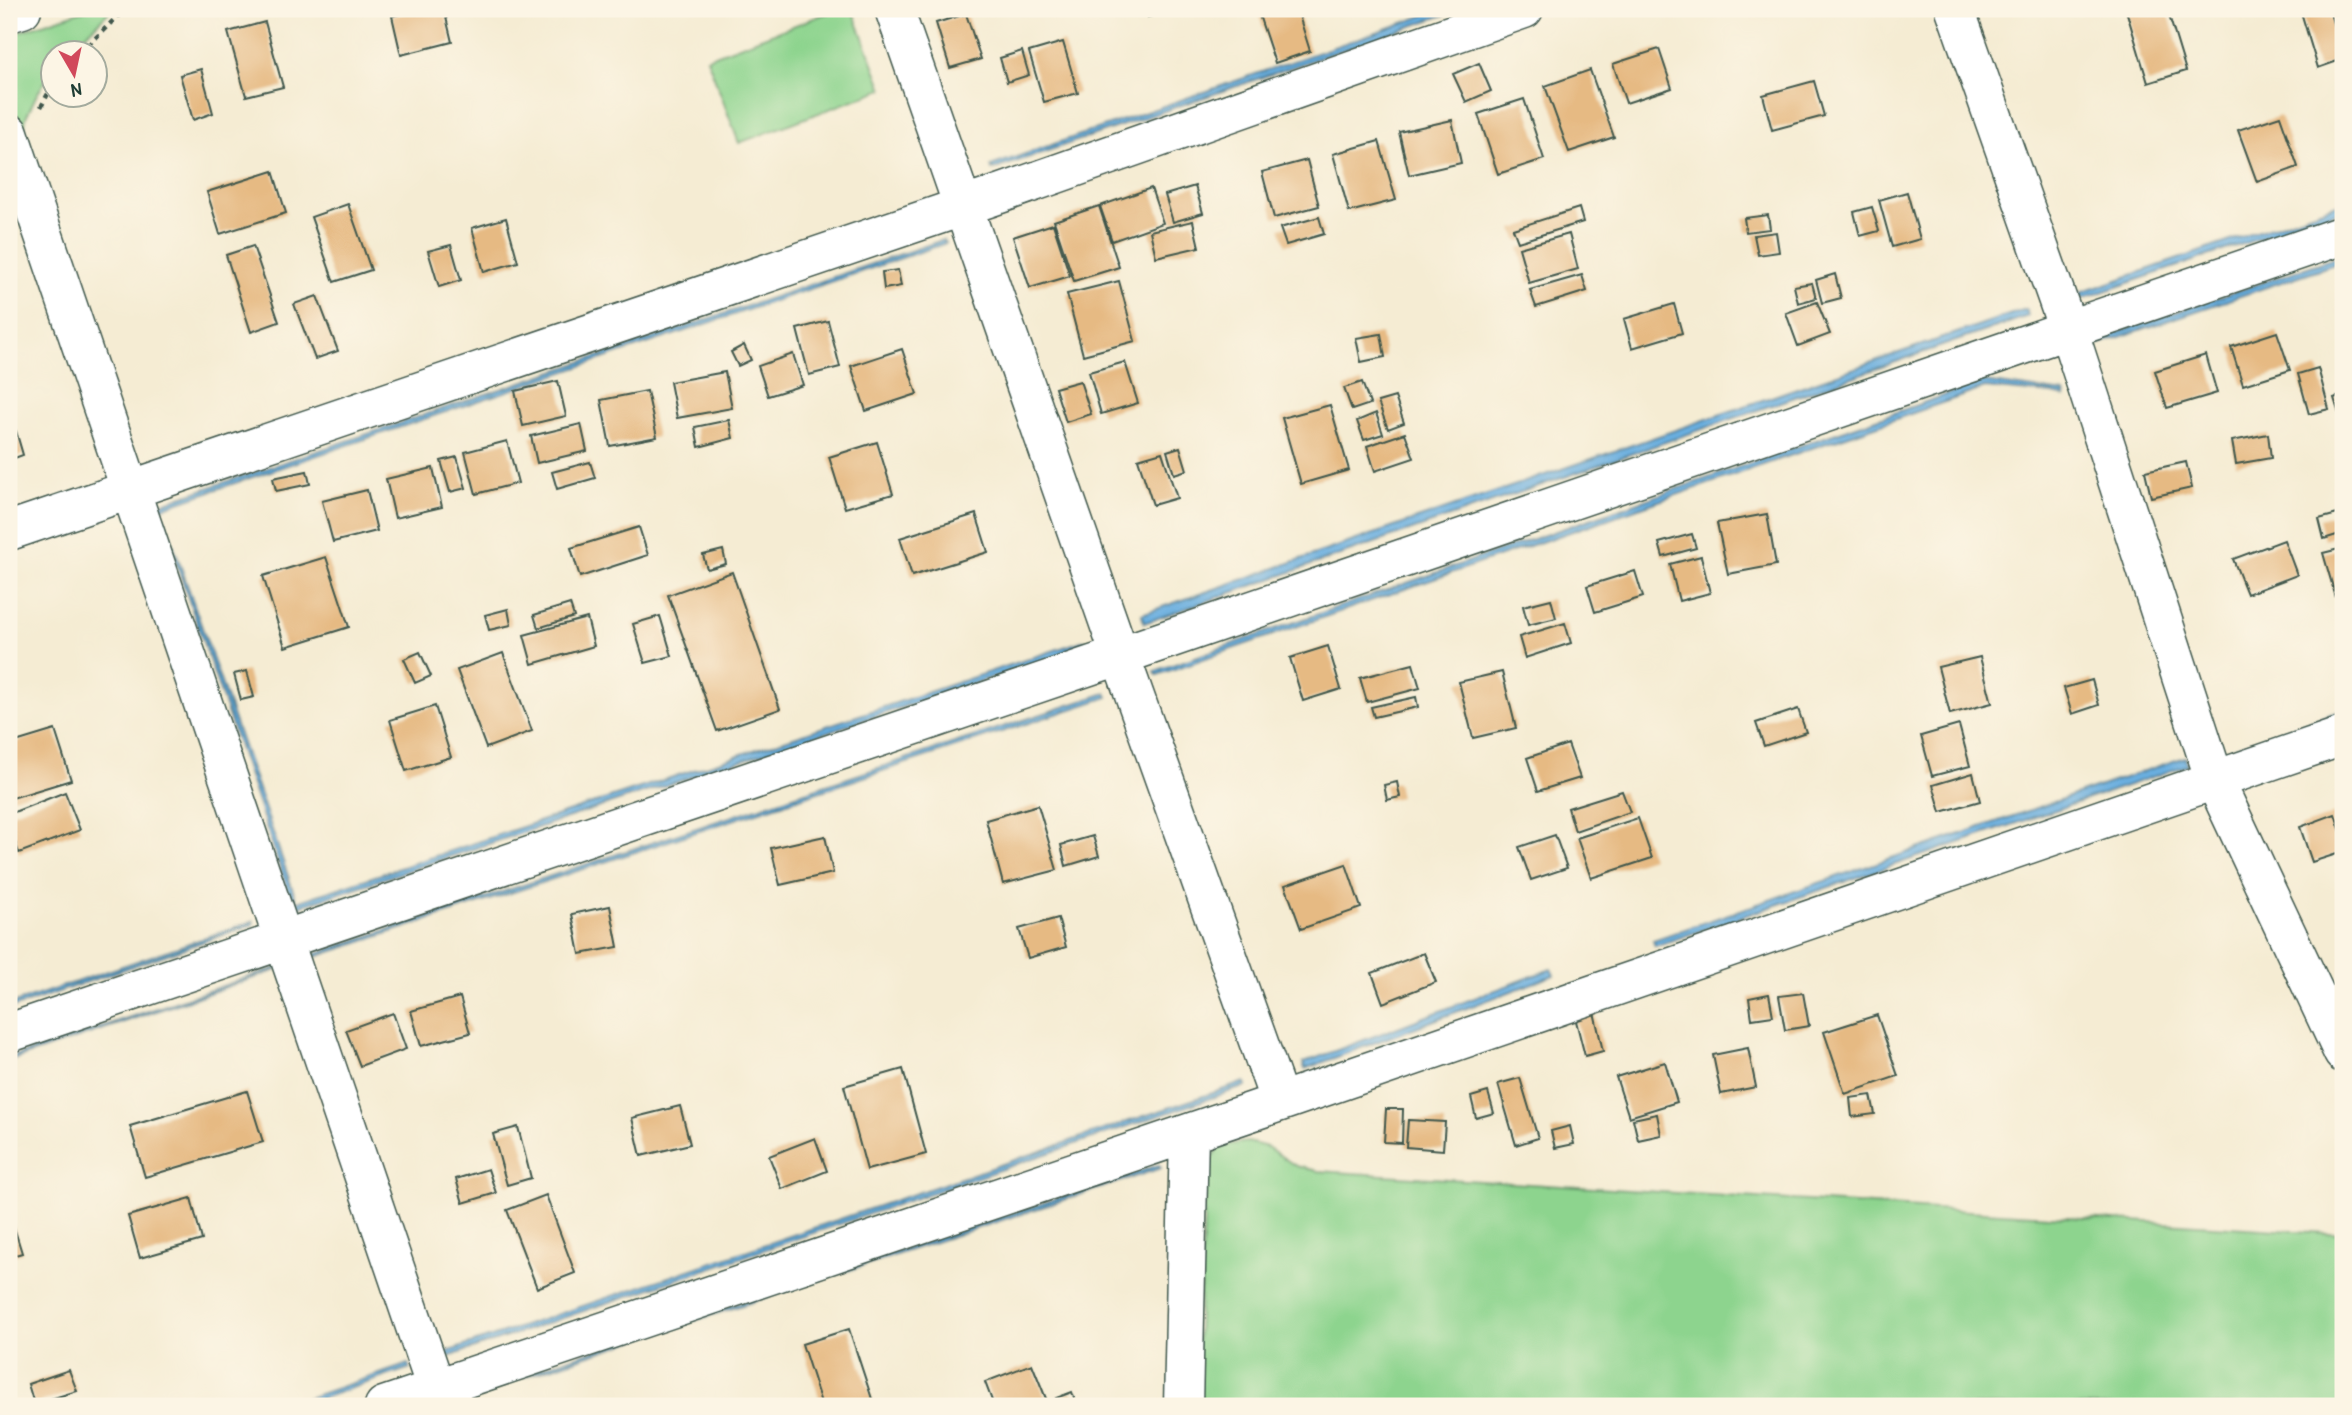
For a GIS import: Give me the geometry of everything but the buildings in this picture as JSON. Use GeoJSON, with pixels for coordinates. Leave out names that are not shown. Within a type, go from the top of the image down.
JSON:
{"type":"FeatureCollection","features":[{"type":"Feature","properties":{"kind":"street"},"geometry":{"type":"LineString","coordinates":[[9,13],[22,9]]}},
{"type":"Feature","properties":{"kind":"street"},"geometry":{"type":"LineString","coordinates":[[894,9],[1280,1102]]}},
{"type":"Feature","properties":{"kind":"street"},"geometry":{"type":"LineString","coordinates":[[9,531],[964,206],[1524,9]]}},
{"type":"Feature","properties":{"kind":"street"},"geometry":{"type":"LineString","coordinates":[[1955,9],[2068,329],[2215,781],[2343,1053]]}},
{"type":"Feature","properties":{"kind":"street"},"geometry":{"type":"LineString","coordinates":[[9,133],[439,1397]]}},
{"type":"Feature","properties":{"kind":"street"},"geometry":{"type":"LineString","coordinates":[[9,1033],[2343,235]]}},
{"type":"Feature","properties":{"kind":"street"},"geometry":{"type":"LineString","coordinates":[[384,1406],[439,1397],[1189,1133],[2343,736]]}},
{"type":"Feature","properties":{"kind":"street"},"geometry":{"type":"LineString","coordinates":[[1183,1406],[1189,1133]]}},
{"type":"Feature","properties":{"kind":"path"},"geometry":{"type":"LineString","coordinates":[[95,38],[125,9]]}},
{"type":"Feature","properties":{"kind":"green space"},"geometry":{"type":"Polygon","coordinates":[[[88,9],[112,9],[82,38],[38,38],[38,92],[26,117],[22,144],[9,157],[9,35],[88,9]]]}},
{"type":"Feature","properties":{"kind":"green space"},"geometry":{"type":"Polygon","coordinates":[[[838,9],[852,9],[883,89],[739,143],[707,58],[838,9]]]}},
{"type":"Feature","properties":{"kind":"green space"},"geometry":{"type":"Polygon","coordinates":[[[1248,1142],[1267,1147],[1296,1166],[1318,1171],[2343,1234],[2343,1406],[1194,1406],[1207,1164],[1215,1152],[1224,1146],[1248,1142]]]}},
{"type":"Feature","properties":{"kind":"water"},"geometry":{"type":"Polygon","coordinates":[[[1443,9],[1461,9],[992,170],[991,166],[1443,9]]]}},
{"type":"Feature","properties":{"kind":"water"},"geometry":{"type":"Polygon","coordinates":[[[2343,202],[2343,210],[2081,299],[2080,293],[2343,202]]]}},
{"type":"Feature","properties":{"kind":"water"},"geometry":{"type":"Polygon","coordinates":[[[943,240],[946,243],[161,508],[160,504],[943,240]]]}},
{"type":"Feature","properties":{"kind":"water"},"geometry":{"type":"Polygon","coordinates":[[[2343,255],[2343,261],[2099,344],[2098,339],[2343,255]]]}},
{"type":"Feature","properties":{"kind":"water"},"geometry":{"type":"Polygon","coordinates":[[[2026,309],[2028,316],[1144,623],[1142,614],[2026,309]]]}},
{"type":"Feature","properties":{"kind":"water"},"geometry":{"type":"Polygon","coordinates":[[[1983,382],[2064,393],[2065,397],[1985,388],[1157,675],[1155,671],[1983,382]]]}},
{"type":"Feature","properties":{"kind":"water"},"geometry":{"type":"Polygon","coordinates":[[[161,518],[164,518],[297,902],[1085,640],[1087,646],[294,908],[161,518]]]}},
{"type":"Feature","properties":{"kind":"water"},"geometry":{"type":"Polygon","coordinates":[[[1106,693],[1108,697],[315,957],[314,954],[1106,693]]]}},
{"type":"Feature","properties":{"kind":"water"},"geometry":{"type":"Polygon","coordinates":[[[2343,710],[2343,716],[2233,754],[2230,749],[2343,710]]]}},
{"type":"Feature","properties":{"kind":"water"},"geometry":{"type":"Polygon","coordinates":[[[2185,757],[2188,765],[1655,946],[1653,940],[2185,757]]]}},
{"type":"Feature","properties":{"kind":"water"},"geometry":{"type":"Polygon","coordinates":[[[254,921],[254,924],[9,1009],[9,1005],[254,921]]]}},
{"type":"Feature","properties":{"kind":"water"},"geometry":{"type":"Polygon","coordinates":[[[276,968],[277,970],[9,1061],[9,1058],[276,968]]]}},
{"type":"Feature","properties":{"kind":"water"},"geometry":{"type":"Polygon","coordinates":[[[1551,969],[1554,975],[1305,1069],[1303,1063],[1551,969]]]}},
{"type":"Feature","properties":{"kind":"water"},"geometry":{"type":"Polygon","coordinates":[[[1245,1082],[1246,1086],[442,1359],[441,1354],[1245,1082]]]}},
{"type":"Feature","properties":{"kind":"water"},"geometry":{"type":"Polygon","coordinates":[[[1159,1165],[1161,1168],[458,1398],[458,1395],[1159,1165]]]}},
{"type":"Feature","properties":{"kind":"water"},"geometry":{"type":"Polygon","coordinates":[[[409,1364],[410,1368],[299,1406],[284,1406],[409,1364]]]}}]}
